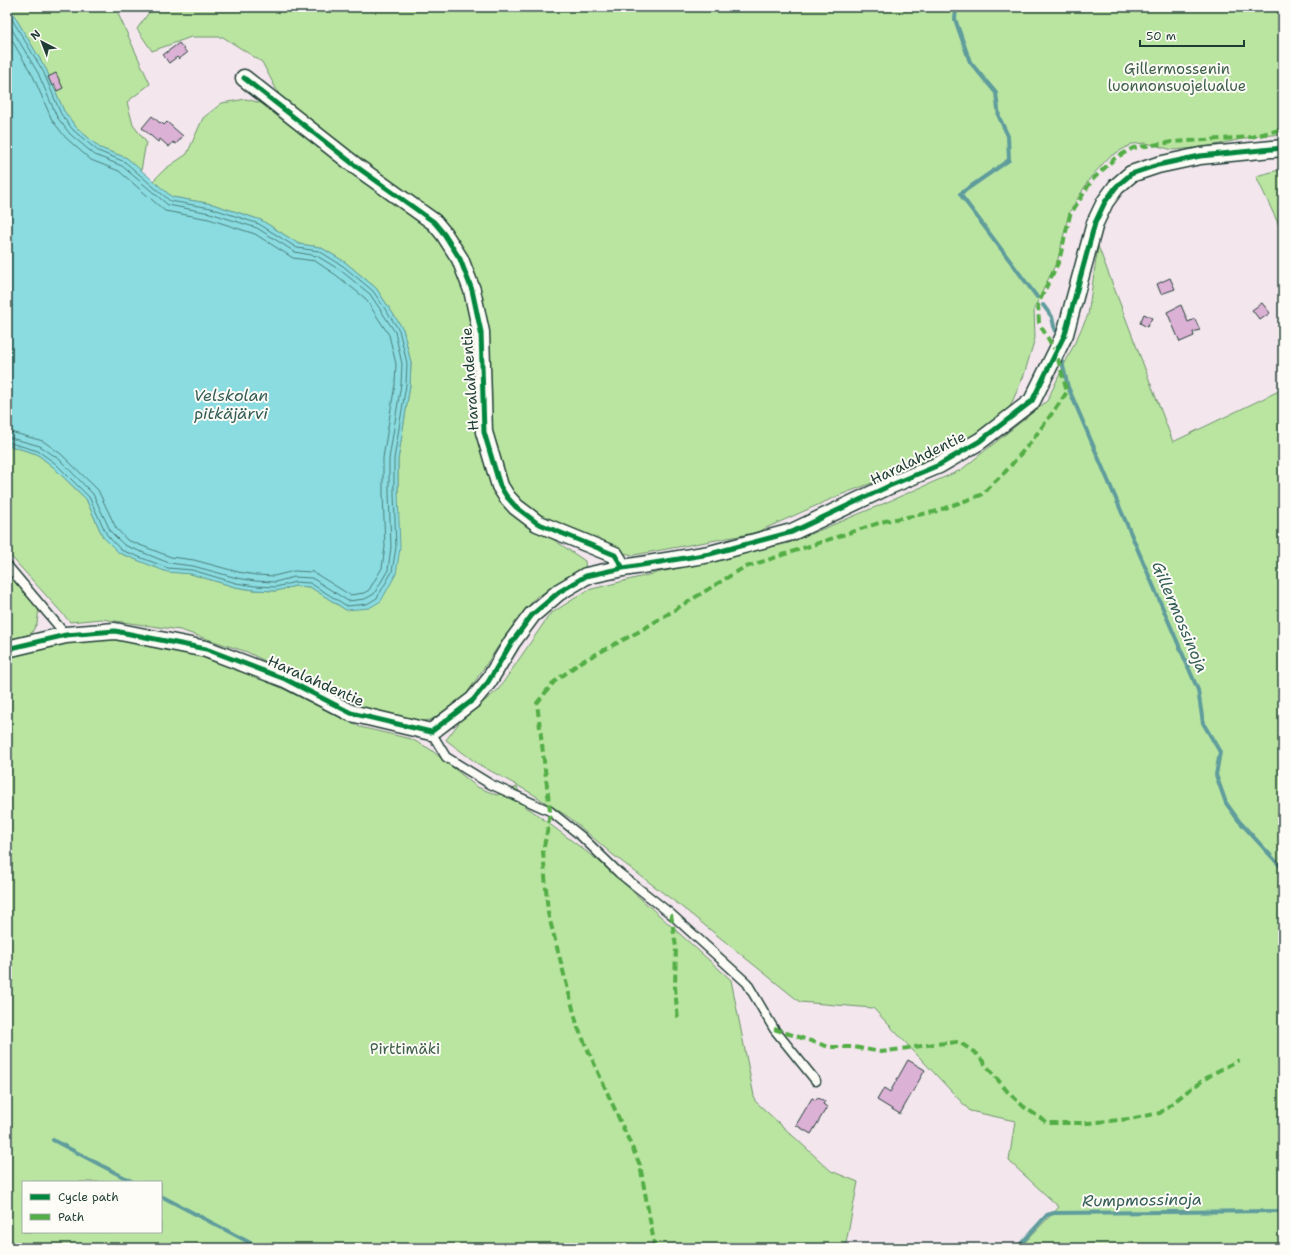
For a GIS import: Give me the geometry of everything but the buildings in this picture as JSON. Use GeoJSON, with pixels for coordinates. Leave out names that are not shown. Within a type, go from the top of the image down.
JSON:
{"type":"FeatureCollection","features":[{"type":"Feature","properties":{"kind":"street","name":"Haralahdentie"},"geometry":{"type":"LineString","coordinates":[[244,78],[380,185],[428,217],[444,234],[460,259],[472,290],[481,332],[484,432],[500,486],[516,508],[537,523],[615,555],[622,568]]}},
{"type":"Feature","properties":{"kind":"street","name":"Haralahdentie"},"geometry":{"type":"LineString","coordinates":[[7,649],[66,635],[115,631],[206,649],[285,679],[351,713],[431,732],[473,700],[488,682],[512,642],[532,615],[559,592],[586,576],[622,568],[710,554],[792,532],[889,486],[939,465],[980,441],[1032,401],[1065,334],[1095,223],[1105,202],[1116,187],[1131,174],[1158,165],[1200,156],[1283,148]]}},
{"type":"Feature","properties":{"kind":"lane"},"geometry":{"type":"LineString","coordinates":[[7,565],[66,635]]}},
{"type":"Feature","properties":{"kind":"lane"},"geometry":{"type":"LineString","coordinates":[[431,732],[446,758],[490,784],[550,811],[581,836],[620,873],[671,914],[747,983],[774,1029],[816,1081]]}},
{"type":"Feature","properties":{"kind":"green space"},"geometry":{"type":"Polygon","coordinates":[[[9,7],[115,7],[150,84],[127,102],[133,125],[146,142],[141,171],[127,158],[100,148],[76,127],[64,111],[46,69],[9,7]]]}},
{"type":"Feature","properties":{"kind":"green space","name":"Gillermossenin luonnonsuojelualue"},"geometry":{"type":"Polygon","coordinates":[[[149,7],[1283,7],[1283,134],[1251,137],[1206,147],[1173,150],[1146,143],[1132,144],[1109,157],[1090,178],[1069,213],[1058,259],[1034,309],[1035,338],[1024,375],[1009,409],[969,440],[896,474],[840,495],[755,533],[634,555],[617,552],[539,519],[504,484],[489,432],[464,258],[283,102],[262,62],[223,37],[191,37],[152,51],[137,29],[150,11],[149,7]]]}},
{"type":"Feature","properties":{"kind":"green space"},"geometry":{"type":"Polygon","coordinates":[[[246,99],[275,107],[441,236],[467,291],[496,487],[535,527],[585,561],[586,572],[536,597],[497,648],[466,695],[431,720],[407,722],[359,708],[247,652],[180,630],[101,619],[70,622],[7,552],[7,445],[37,454],[52,466],[86,499],[103,537],[119,553],[167,571],[191,574],[235,587],[276,591],[295,586],[310,587],[346,610],[398,493],[398,460],[410,385],[411,363],[403,329],[376,288],[345,262],[320,247],[299,244],[261,220],[212,204],[172,197],[153,181],[165,169],[187,154],[203,118],[222,103],[246,99]]]}},
{"type":"Feature","properties":{"kind":"green space"},"geometry":{"type":"Polygon","coordinates":[[[1283,169],[1283,234],[1256,176],[1283,169]]]}},
{"type":"Feature","properties":{"kind":"green space"},"geometry":{"type":"Polygon","coordinates":[[[1098,246],[1173,442],[1283,389],[1283,1248],[1019,1248],[1059,1207],[1009,1161],[1015,1121],[970,1111],[873,1008],[800,1002],[687,911],[612,854],[570,818],[531,793],[478,764],[446,740],[462,719],[498,690],[550,614],[588,590],[789,543],[961,470],[1047,401],[1088,315],[1098,246]]]}},
{"type":"Feature","properties":{"kind":"green space"},"geometry":{"type":"Polygon","coordinates":[[[7,573],[39,609],[37,623],[31,634],[7,641],[7,573]]]}},
{"type":"Feature","properties":{"kind":"green space","name":"Pirttimäki"},"geometry":{"type":"Polygon","coordinates":[[[131,639],[192,653],[254,674],[360,727],[411,739],[430,749],[477,787],[497,795],[517,787],[525,807],[600,862],[731,980],[755,1101],[831,1171],[858,1182],[845,1248],[7,1248],[7,659],[19,653],[66,640],[131,639]]]}},
{"type":"Feature","properties":{"kind":"water","name":"Velskolan pitkäjärvi"},"geometry":{"type":"Polygon","coordinates":[[[7,7],[9,7],[46,69],[64,111],[76,127],[100,148],[127,158],[172,197],[212,204],[261,220],[299,244],[320,247],[345,262],[376,288],[403,329],[411,363],[410,385],[398,460],[400,548],[396,574],[381,601],[369,608],[346,610],[310,587],[295,586],[276,591],[235,587],[191,574],[167,572],[119,553],[103,537],[86,499],[52,466],[37,454],[7,445],[7,7]]]}},
{"type":"Feature","properties":{"kind":"waterway","name":"Gillermossinoja"},"geometry":{"type":"LineString","coordinates":[[956,7],[955,19],[970,62],[996,93],[999,117],[1008,136],[1009,160],[960,194],[1037,297]]}},
{"type":"Feature","properties":{"kind":"waterway","name":"Gillermossinoja"},"geometry":{"type":"LineString","coordinates":[[1043,305],[1052,317],[1055,331]]}},
{"type":"Feature","properties":{"kind":"waterway","name":"Gillermossinoja"},"geometry":{"type":"LineString","coordinates":[[1062,362],[1068,387],[1198,690],[1203,723],[1220,752],[1216,775],[1226,803],[1239,821],[1283,869]]}},
{"type":"Feature","properties":{"kind":"waterway"},"geometry":{"type":"LineString","coordinates":[[53,1140],[131,1181]]}},
{"type":"Feature","properties":{"kind":"waterway"},"geometry":{"type":"LineString","coordinates":[[162,1197],[260,1248]]}},
{"type":"Feature","properties":{"kind":"waterway","name":"Rumpmossinoja"},"geometry":{"type":"LineString","coordinates":[[1017,1248],[1047,1215],[1054,1213],[1283,1211]]}},
{"type":"Feature","properties":{"kind":"marked path"},"geometry":{"type":"LineString","coordinates":[[655,1248],[640,1165],[578,1028],[548,913],[543,851],[550,811],[537,703],[554,682],[581,662],[640,631],[743,568],[885,521],[934,512],[981,495],[1006,471],[1030,443],[1067,392],[1056,352],[1039,323],[1038,304],[1059,261],[1070,215],[1092,180],[1114,159],[1133,148],[1172,142],[1251,137],[1283,129]]}},
{"type":"Feature","properties":{"kind":"marked path"},"geometry":{"type":"LineString","coordinates":[[671,914],[676,947],[675,987],[678,1021]]}},
{"type":"Feature","properties":{"kind":"marked path"},"geometry":{"type":"LineString","coordinates":[[774,1029],[829,1047],[854,1047],[881,1052],[959,1042],[977,1054],[1007,1091],[1024,1107],[1048,1123],[1088,1123],[1129,1119],[1160,1113],[1189,1090],[1214,1073],[1239,1060]]}},
{"type":"Feature","properties":{"kind":"cycle path"},"geometry":{"type":"LineString","coordinates":[[244,78],[357,167],[434,222],[444,234],[460,259],[472,290],[481,332],[484,432],[500,486],[516,507],[537,523],[615,555],[623,568]]}},
{"type":"Feature","properties":{"kind":"cycle path"},"geometry":{"type":"LineString","coordinates":[[7,649],[66,635],[115,631],[206,649],[285,679],[351,713],[431,732],[473,700],[488,682],[512,642],[532,615],[559,592],[586,576],[623,568],[710,554],[792,532],[889,486],[939,465],[980,441],[1032,401],[1065,334],[1095,223],[1105,202],[1116,187],[1131,174],[1158,165],[1200,156],[1283,148]]}}]}
